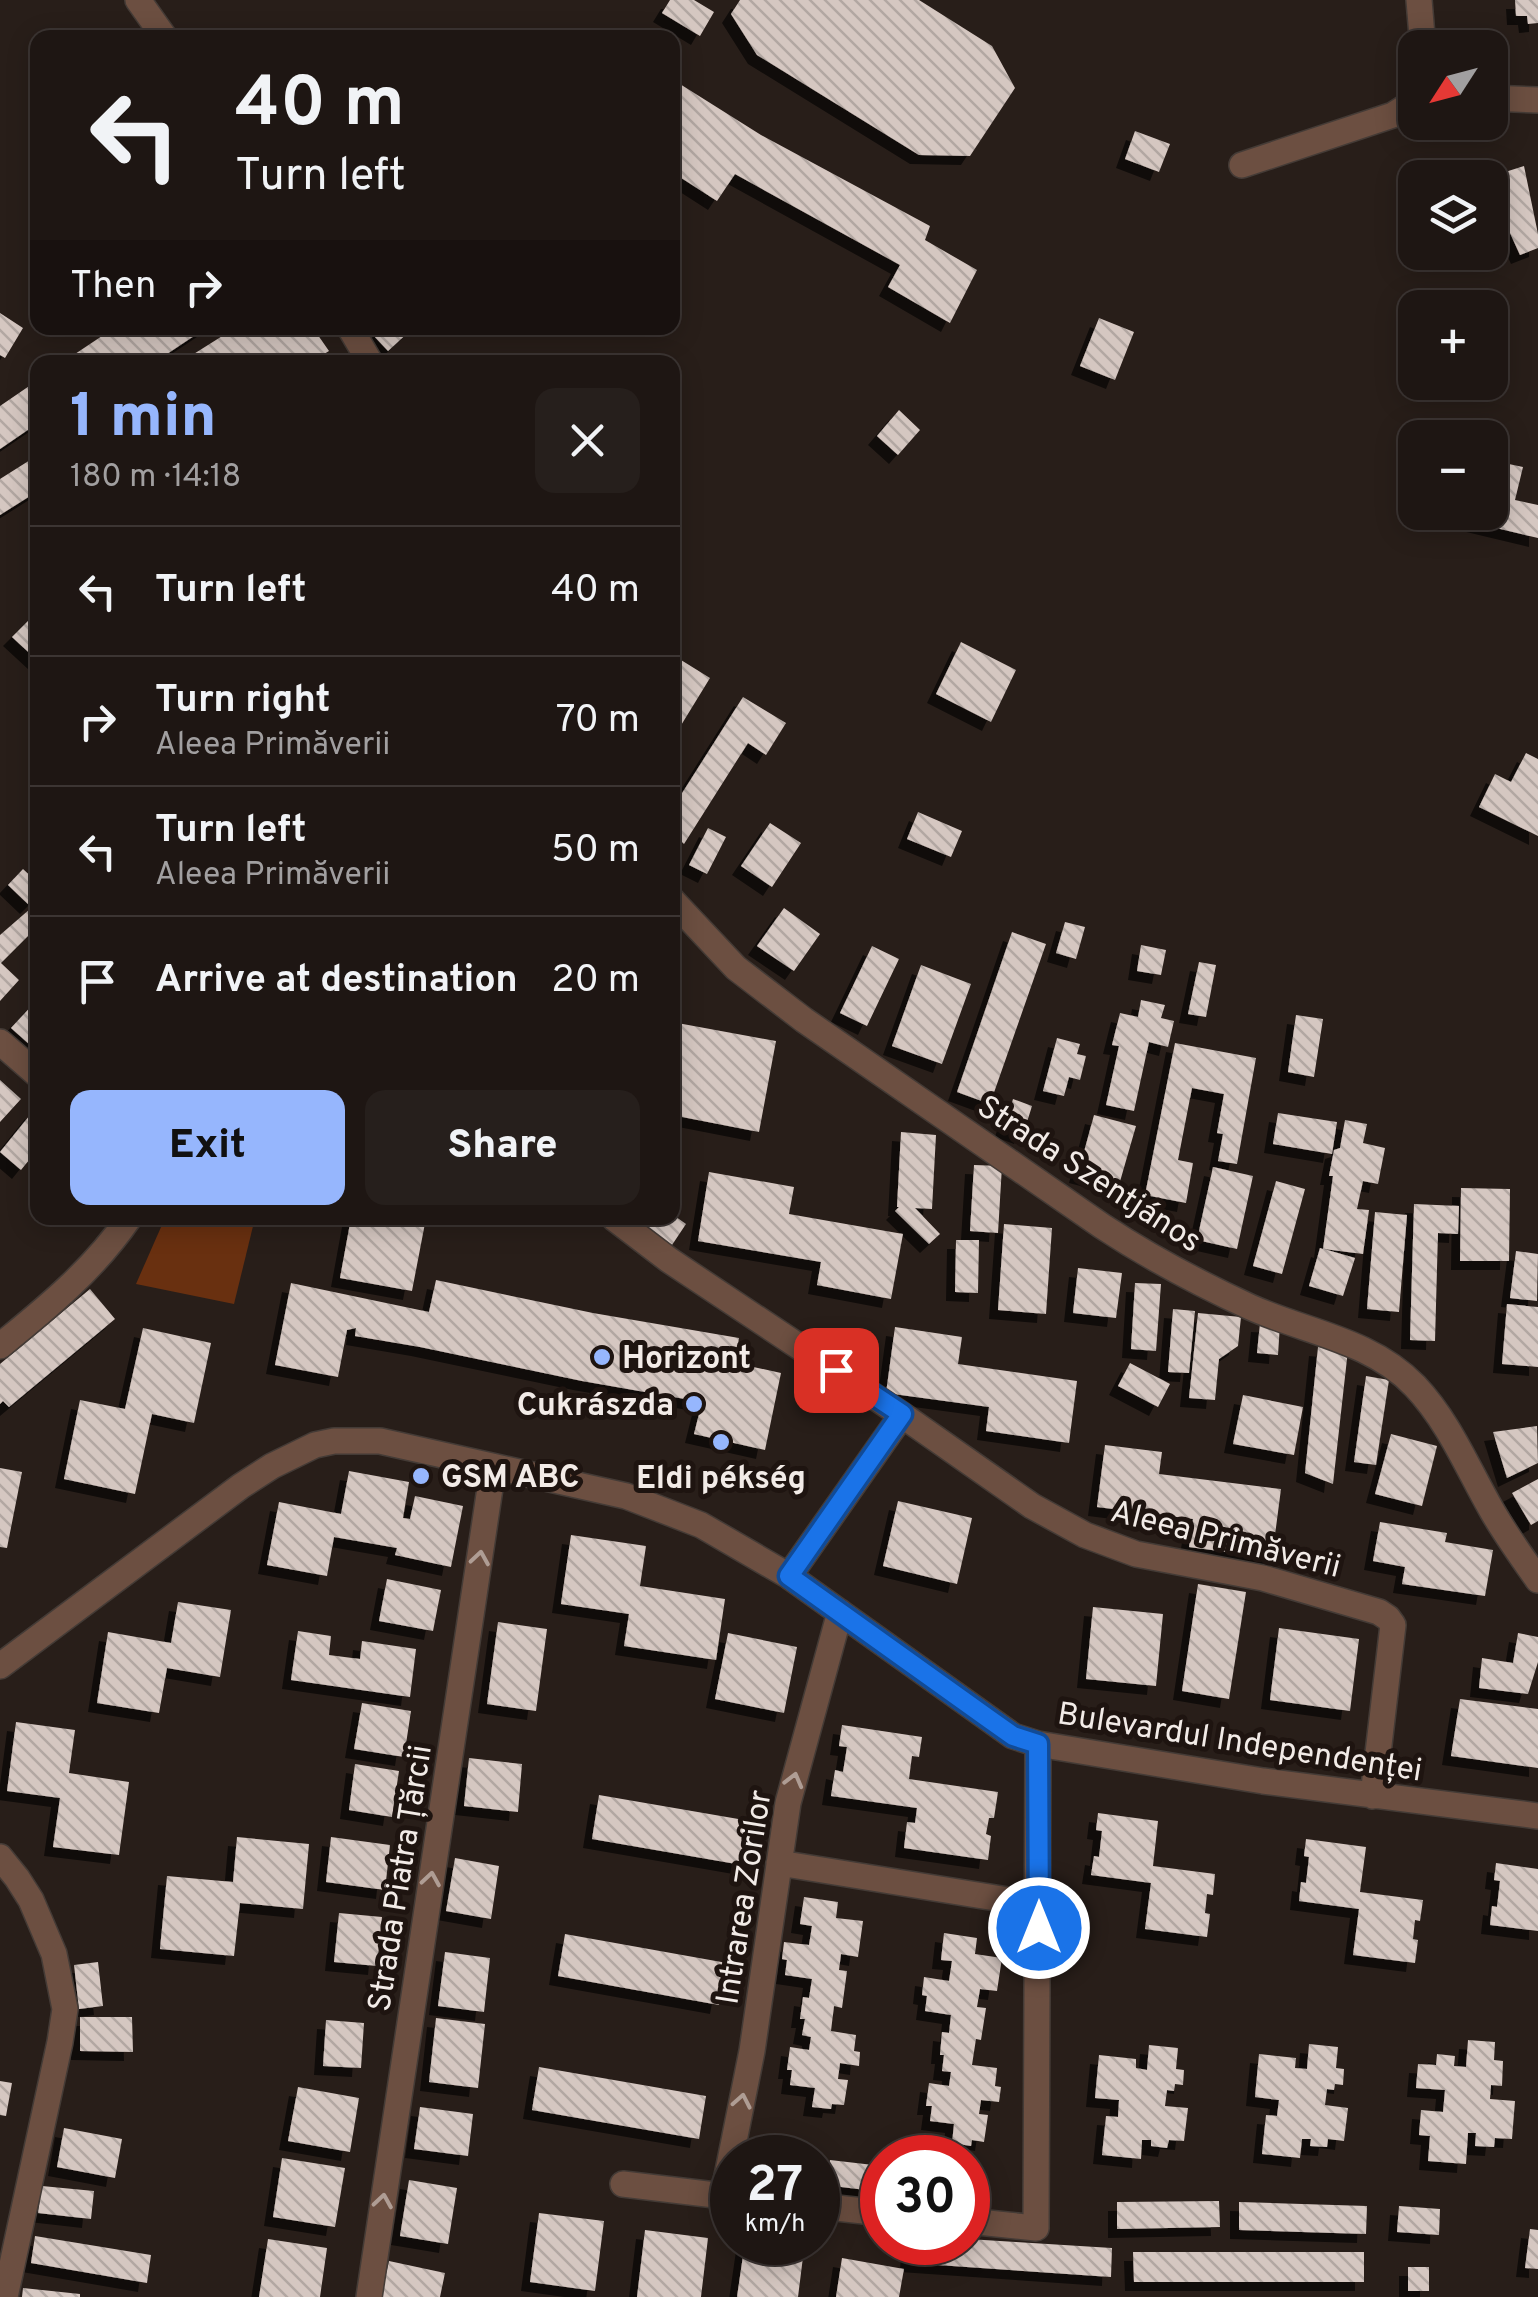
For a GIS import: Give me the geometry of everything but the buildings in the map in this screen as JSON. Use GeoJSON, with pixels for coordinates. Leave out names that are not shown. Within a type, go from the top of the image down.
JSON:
{"type":"FeatureCollection","features":[{"type":"Feature","properties":{"kind":"street"},"geometry":{"type":"LineString","coordinates":[[138,0],[159,30]]}},
{"type":"Feature","properties":{"kind":"street"},"geometry":{"type":"LineString","coordinates":[[1419,0],[1422,30]]}},
{"type":"Feature","properties":{"kind":"street"},"geometry":{"type":"LineString","coordinates":[[1508,99],[1538,100]]}},
{"type":"Feature","properties":{"kind":"street"},"geometry":{"type":"LineString","coordinates":[[1242,165],[1398,111]]}},
{"type":"Feature","properties":{"kind":"street","name":"Strada Szentjános"},"geometry":{"type":"LineString","coordinates":[[680,908],[736,968],[804,1020],[1102,1226],[1152,1258],[1253,1308],[1354,1345],[1412,1383],[1449,1429],[1491,1509],[1538,1580]]}},
{"type":"Feature","properties":{"kind":"street"},"geometry":{"type":"LineString","coordinates":[[0,1042],[30,1068]]}},
{"type":"Feature","properties":{"kind":"street"},"geometry":{"type":"LineString","coordinates":[[0,1346],[57,1300],[91,1267],[125,1225]]}},
{"type":"Feature","properties":{"kind":"street","name":"Aleea Primăverii"},"geometry":{"type":"LineString","coordinates":[[623,1225],[1032,1506],[1085,1535],[1136,1554],[1264,1578],[1388,1618],[1393,1625],[1373,1796]]}},
{"type":"Feature","properties":{"kind":"street"},"geometry":{"type":"LineString","coordinates":[[789,1576],[902,1414]]}},
{"type":"Feature","properties":{"kind":"street","name":"Bulevardul Independenței"},"geometry":{"type":"LineString","coordinates":[[0,1666],[272,1466],[315,1445],[380,1441],[626,1496],[701,1525],[789,1576],[1013,1736],[1038,1744],[1263,1780],[1538,1816]]}},
{"type":"Feature","properties":{"kind":"street","name":"Strada Piatra Țărcii"},"geometry":{"type":"LineString","coordinates":[[368,2297],[493,1468]]}},
{"type":"Feature","properties":{"kind":"street","name":"Intrarea Zorilor"},"geometry":{"type":"LineString","coordinates":[[738,2135],[788,1803],[840,1612]]}},
{"type":"Feature","properties":{"kind":"street"},"geometry":{"type":"LineString","coordinates":[[990,2224],[1036,2228],[1038,1744]]}},
{"type":"Feature","properties":{"kind":"street"},"geometry":{"type":"LineString","coordinates":[[0,1856],[31,1900],[54,1954],[65,2009],[5,2297]]}},
{"type":"Feature","properties":{"kind":"street"},"geometry":{"type":"LineString","coordinates":[[780,1862],[1039,1905]]}},
{"type":"Feature","properties":{"kind":"street"},"geometry":{"type":"LineString","coordinates":[[623,2184],[710,2195]]}},
{"type":"Feature","properties":{"kind":"shaded area"},"geometry":{"type":"Polygon","coordinates":[[[162,1225],[253,1225],[234,1304],[136,1284],[162,1225]]]}},
{"type":"Feature","properties":{"kind":"place","name":"Horizont"},"geometry":{"type":"Point","coordinates":[602,1357]}},
{"type":"Feature","properties":{"kind":"place","name":"Cukrászda"},"geometry":{"type":"Point","coordinates":[694,1404]}},
{"type":"Feature","properties":{"kind":"place","name":"Eldi pékség"},"geometry":{"type":"Point","coordinates":[721,1442]}},
{"type":"Feature","properties":{"kind":"place","name":"GSM ABC"},"geometry":{"type":"Point","coordinates":[421,1476]}},
{"type":"Feature","properties":{"kind":"route"},"geometry":{"type":"LineString","coordinates":[[836,1370],[902,1414],[789,1576],[1013,1736],[1038,1744],[1039,1928]]}}]}
